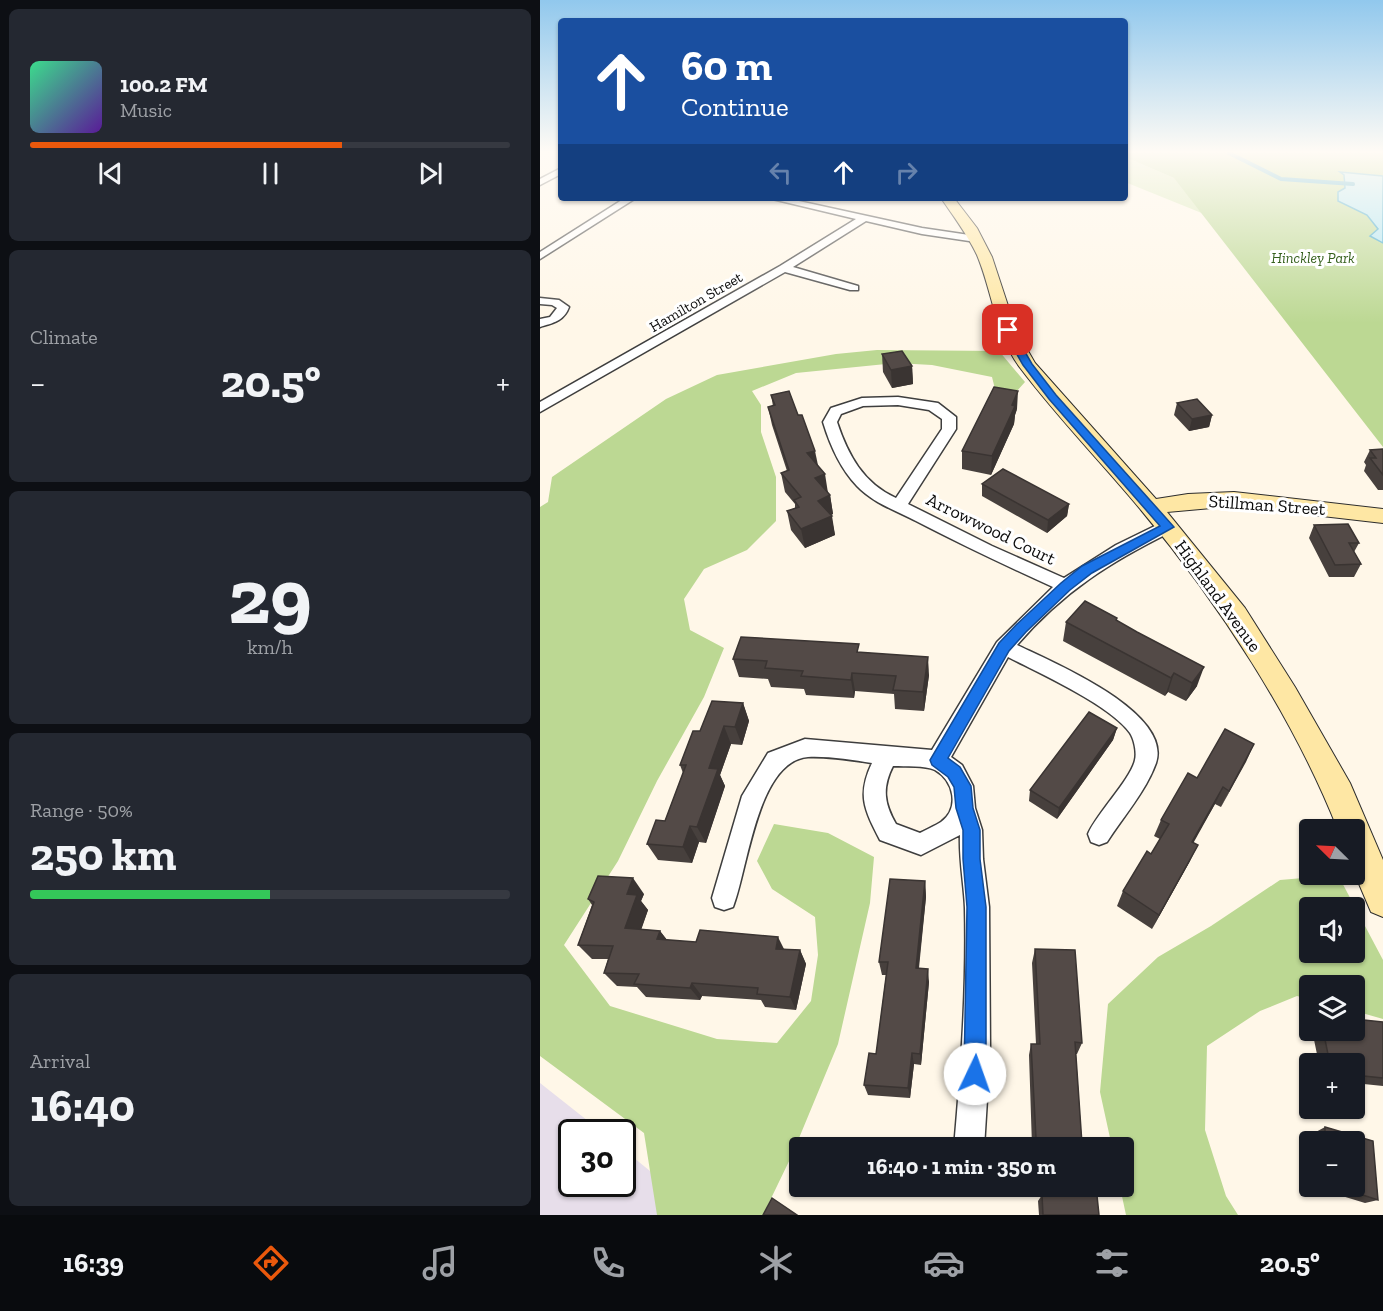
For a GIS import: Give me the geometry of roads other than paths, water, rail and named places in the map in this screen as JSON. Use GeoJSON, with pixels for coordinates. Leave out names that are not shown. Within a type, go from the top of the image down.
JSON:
{"type":"FeatureCollection","features":[{"type":"Feature","properties":{"kind":"street"},"geometry":{"type":"LineString","coordinates":[[540,256],[613,210]]}},
{"type":"Feature","properties":{"kind":"street"},"geometry":{"type":"LineString","coordinates":[[827,210],[922,231],[976,240]]}},
{"type":"Feature","properties":{"kind":"street","name":"Highland Avenue"},"geometry":{"type":"LineString","coordinates":[[955,210],[985,257],[1008,330],[1027,365],[1151,507],[1236,615],[1266,661],[1339,793],[1350,819]]}},
{"type":"Feature","properties":{"kind":"street","name":"Hamilton Street"},"geometry":{"type":"LineString","coordinates":[[540,408],[784,268],[865,218]]}},
{"type":"Feature","properties":{"kind":"street"},"geometry":{"type":"LineString","coordinates":[[784,268],[854,288]]}},
{"type":"Feature","properties":{"kind":"street"},"geometry":{"type":"LineString","coordinates":[[540,301],[555,302],[563,307],[561,313],[554,319],[540,323]]}},
{"type":"Feature","properties":{"kind":"street","name":"Arrowwood Court"},"geometry":{"type":"LineString","coordinates":[[899,506],[949,429],[949,417],[933,406],[898,400],[862,402],[836,411],[830,422],[837,445],[850,467],[871,492],[986,550],[1065,586]]}},
{"type":"Feature","properties":{"kind":"street","name":"Stillman Street"},"geometry":{"type":"LineString","coordinates":[[1151,507],[1188,501],[1234,499],[1383,516]]}},
{"type":"Feature","properties":{"kind":"street"},"geometry":{"type":"LineString","coordinates":[[938,760],[1004,647],[1065,586],[1122,549],[1167,527]]}},
{"type":"Feature","properties":{"kind":"street"},"geometry":{"type":"LineString","coordinates":[[1004,647],[1069,679],[1120,712],[1138,728],[1145,744],[1146,761],[1136,780],[1099,834]]}},
{"type":"Feature","properties":{"kind":"street"},"geometry":{"type":"LineString","coordinates":[[724,898],[753,796],[776,760],[805,748],[938,760],[954,772],[962,786],[964,808],[971,830],[977,907],[976,1051],[970,1137]]}},
{"type":"Feature","properties":{"kind":"street"},"geometry":{"type":"LineString","coordinates":[[887,756],[875,778],[873,806],[888,832],[921,843],[951,828],[964,808]]}},
{"type":"Feature","properties":{"kind":"street","name":"Highland Avenue"},"geometry":{"type":"LineString","coordinates":[[1365,857],[1383,900]]}},
{"type":"Feature","properties":{"kind":"water"},"geometry":{"type":"Polygon","coordinates":[[[1356,210],[1383,210],[1383,243],[1370,236],[1378,229],[1367,215],[1356,210]]]}},
{"type":"Feature","properties":{"kind":"park label","name":"Hinckley Park"},"geometry":{"type":"Point","coordinates":[1313,258]}}]}
